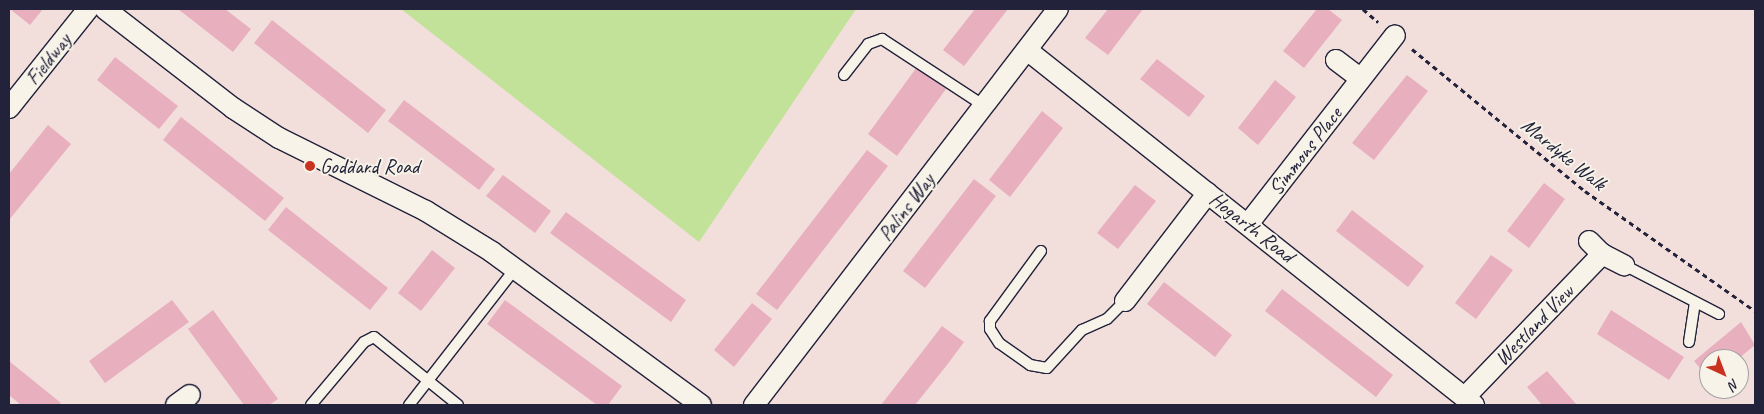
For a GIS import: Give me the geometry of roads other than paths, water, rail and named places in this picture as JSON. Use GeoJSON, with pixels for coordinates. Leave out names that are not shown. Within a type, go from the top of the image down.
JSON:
{"type":"FeatureCollection","features":[{"type":"Feature","properties":{"kind":"street","name":"Fieldway"},"geometry":{"type":"LineString","coordinates":[[9,108],[88,9]]}},
{"type":"Feature","properties":{"kind":"street"},"geometry":{"type":"LineString","coordinates":[[105,9],[233,108],[280,138],[426,211],[515,269],[701,405]]}},
{"type":"Feature","properties":{"kind":"street","name":"Palins Way"},"geometry":{"type":"LineString","coordinates":[[754,405],[1058,9]]}},
{"type":"Feature","properties":{"kind":"street","name":"Simmons Place"},"geometry":{"type":"LineString","coordinates":[[1248,224],[1395,35]]}},
{"type":"Feature","properties":{"kind":"street","name":"Hogarth Road"},"geometry":{"type":"LineString","coordinates":[[1027,50],[1470,401]]}},
{"type":"Feature","properties":{"kind":"street"},"geometry":{"type":"LineString","coordinates":[[1336,60],[1361,79]]}},
{"type":"Feature","properties":{"kind":"street"},"geometry":{"type":"LineString","coordinates":[[1125,301],[1208,193]]}},
{"type":"Feature","properties":{"kind":"street","name":"Westland View"},"geometry":{"type":"LineString","coordinates":[[1470,401],[1596,247],[1624,264]]}},
{"type":"Feature","properties":{"kind":"lane"},"geometry":{"type":"LineString","coordinates":[[844,76],[868,44],[882,39],[983,105]]}},
{"type":"Feature","properties":{"kind":"lane"},"geometry":{"type":"LineString","coordinates":[[1041,251],[990,321],[990,328],[999,343],[1030,365],[1047,368],[1082,330],[1107,319],[1125,301]]}},
{"type":"Feature","properties":{"kind":"lane"},"geometry":{"type":"LineString","coordinates":[[1624,264],[1719,314]]}},
{"type":"Feature","properties":{"kind":"lane"},"geometry":{"type":"LineString","coordinates":[[409,405],[515,269]]}},
{"type":"Feature","properties":{"kind":"lane"},"geometry":{"type":"LineString","coordinates":[[1689,342],[1695,302]]}},
{"type":"Feature","properties":{"kind":"lane"},"geometry":{"type":"LineString","coordinates":[[311,405],[358,348],[374,336],[458,405]]}},
{"type":"Feature","properties":{"kind":"place","name":"Goddard Road"},"geometry":{"type":"Point","coordinates":[310,166]}}]}
